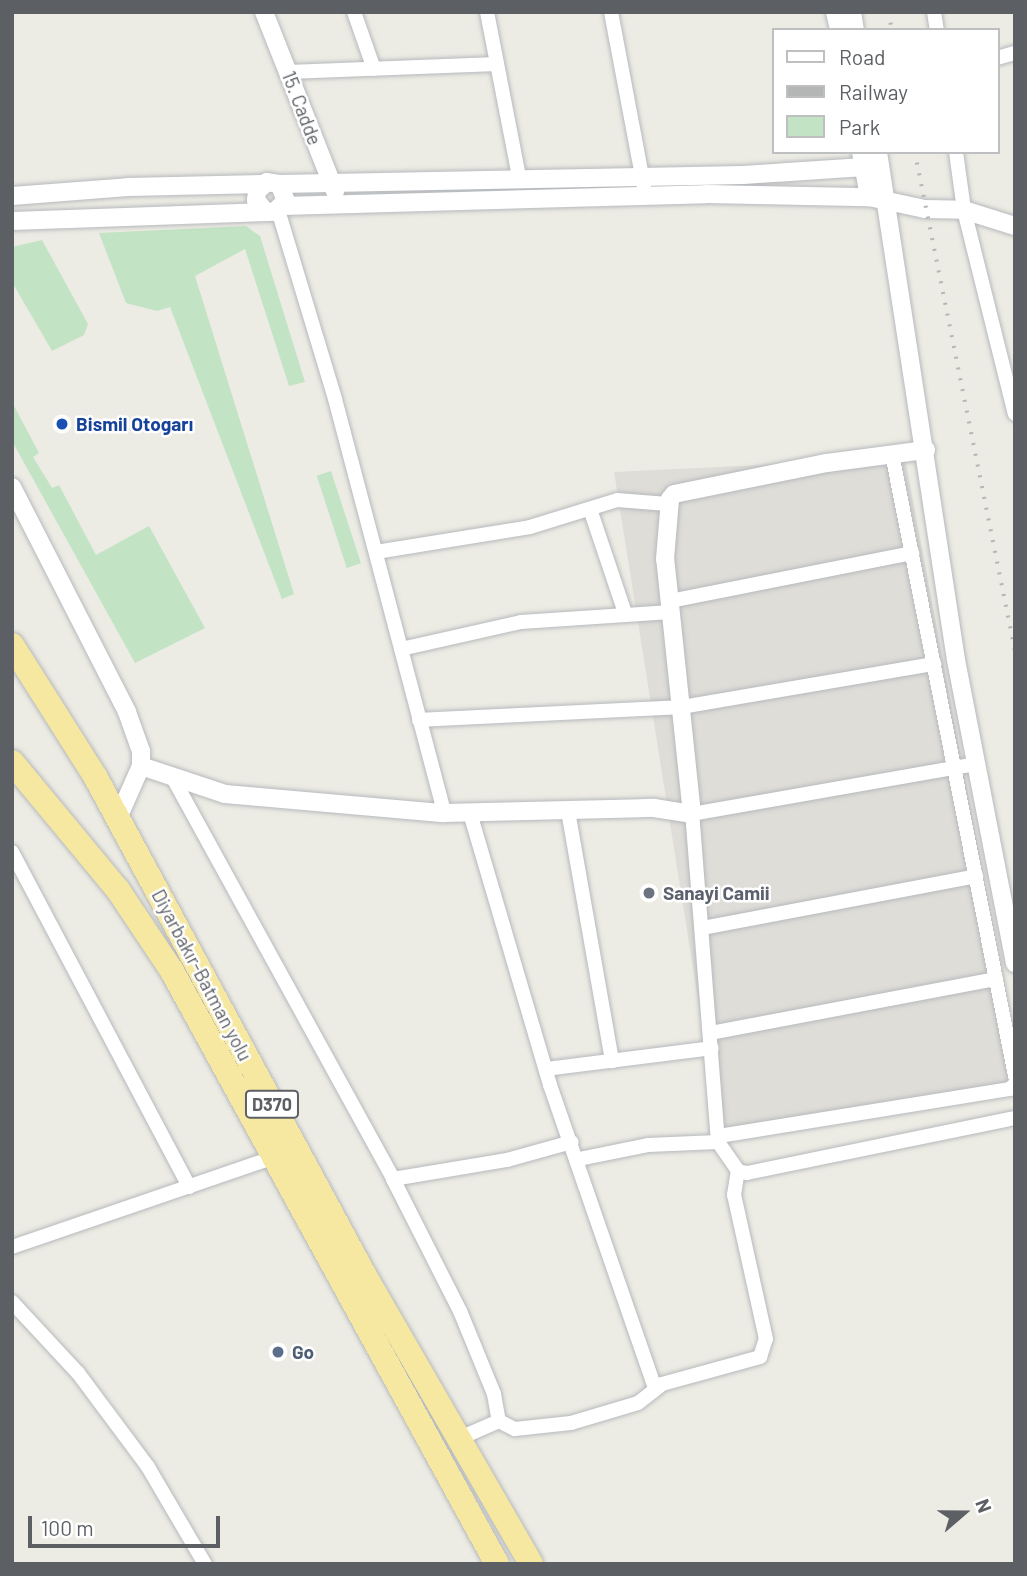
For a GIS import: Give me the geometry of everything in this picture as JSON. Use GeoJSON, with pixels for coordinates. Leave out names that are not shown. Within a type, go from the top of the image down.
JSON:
{"type":"FeatureCollection","features":[{"type":"Feature","properties":{"kind":"highway","name":"Diyarbakır-Batman yolu"},"geometry":{"type":"LineString","coordinates":[[12,645],[118,818],[365,1276],[531,1564]]}},
{"type":"Feature","properties":{"kind":"highway"},"geometry":{"type":"LineString","coordinates":[[12,655],[30,673]]}},
{"type":"Feature","properties":{"kind":"highway","name":"Diyarbakır-Batman yolu"},"geometry":{"type":"LineString","coordinates":[[12,762],[118,890],[149,936],[497,1564]]}},
{"type":"Feature","properties":{"kind":"street","name":"15. Cadde"},"geometry":{"type":"LineString","coordinates":[[264,12],[340,204]]}},
{"type":"Feature","properties":{"kind":"street"},"geometry":{"type":"LineString","coordinates":[[354,12],[374,69]]}},
{"type":"Feature","properties":{"kind":"street"},"geometry":{"type":"LineString","coordinates":[[487,12],[520,181]]}},
{"type":"Feature","properties":{"kind":"street"},"geometry":{"type":"LineString","coordinates":[[611,12],[644,187]]}},
{"type":"Feature","properties":{"kind":"street"},"geometry":{"type":"LineString","coordinates":[[288,72],[497,64]]}},
{"type":"Feature","properties":{"kind":"street"},"geometry":{"type":"LineString","coordinates":[[956,154],[964,210],[1011,378],[1015,414]]}},
{"type":"Feature","properties":{"kind":"street"},"geometry":{"type":"LineString","coordinates":[[12,221],[644,187],[870,159]]}},
{"type":"Feature","properties":{"kind":"street"},"geometry":{"type":"LineString","coordinates":[[869,197],[870,159]]}},
{"type":"Feature","properties":{"kind":"street"},"geometry":{"type":"LineString","coordinates":[[870,159],[887,203],[976,764],[1015,964]]}},
{"type":"Feature","properties":{"kind":"street"},"geometry":{"type":"LineString","coordinates":[[12,196],[128,187],[520,181],[869,197],[887,203],[964,210],[1015,226]]}},
{"type":"Feature","properties":{"kind":"street"},"geometry":{"type":"LineString","coordinates":[[271,184],[285,191],[275,208],[376,552],[444,813]]}},
{"type":"Feature","properties":{"kind":"street"},"geometry":{"type":"LineString","coordinates":[[271,184],[256,200],[275,208]]}},
{"type":"Feature","properties":{"kind":"street"},"geometry":{"type":"LineString","coordinates":[[499,1421],[515,1429],[571,1423],[638,1403],[655,1388],[752,1361],[765,1348],[734,1195],[738,1171],[718,1139],[692,814],[665,559],[668,504],[674,494],[926,450]]}},
{"type":"Feature","properties":{"kind":"street"},"geometry":{"type":"LineString","coordinates":[[892,454],[1015,1076]]}},
{"type":"Feature","properties":{"kind":"street"},"geometry":{"type":"LineString","coordinates":[[12,487],[127,712],[141,751],[141,766],[118,818]]}},
{"type":"Feature","properties":{"kind":"street"},"geometry":{"type":"LineString","coordinates":[[376,552],[509,531],[628,499],[668,504]]}},
{"type":"Feature","properties":{"kind":"street"},"geometry":{"type":"LineString","coordinates":[[590,509],[625,613]]}},
{"type":"Feature","properties":{"kind":"street"},"geometry":{"type":"LineString","coordinates":[[401,649],[521,622],[625,613],[670,606],[912,554]]}},
{"type":"Feature","properties":{"kind":"street"},"geometry":{"type":"LineString","coordinates":[[419,720],[682,707],[934,664]]}},
{"type":"Feature","properties":{"kind":"street"},"geometry":{"type":"LineString","coordinates":[[141,766],[174,780],[225,793],[444,813],[654,808],[692,814],[976,764]]}},
{"type":"Feature","properties":{"kind":"street"},"geometry":{"type":"LineString","coordinates":[[174,780],[393,1178],[460,1311],[494,1394],[499,1421]]}},
{"type":"Feature","properties":{"kind":"street"},"geometry":{"type":"LineString","coordinates":[[568,811],[612,1061]]}},
{"type":"Feature","properties":{"kind":"street"},"geometry":{"type":"LineString","coordinates":[[470,813],[546,1069],[579,1159],[655,1388]]}},
{"type":"Feature","properties":{"kind":"street"},"geometry":{"type":"LineString","coordinates":[[12,852],[188,1187]]}},
{"type":"Feature","properties":{"kind":"street"},"geometry":{"type":"LineString","coordinates":[[702,928],[976,876]]}},
{"type":"Feature","properties":{"kind":"street"},"geometry":{"type":"LineString","coordinates":[[710,1033],[996,979]]}},
{"type":"Feature","properties":{"kind":"street"},"geometry":{"type":"LineString","coordinates":[[546,1069],[712,1048]]}},
{"type":"Feature","properties":{"kind":"street"},"geometry":{"type":"LineString","coordinates":[[579,1159],[648,1146],[718,1139],[1010,1089],[1015,1084]]}},
{"type":"Feature","properties":{"kind":"street"},"geometry":{"type":"LineString","coordinates":[[738,1171],[747,1173],[1015,1118]]}},
{"type":"Feature","properties":{"kind":"street"},"geometry":{"type":"LineString","coordinates":[[393,1178],[508,1160],[572,1142]]}},
{"type":"Feature","properties":{"kind":"street"},"geometry":{"type":"LineString","coordinates":[[12,1247],[272,1158]]}},
{"type":"Feature","properties":{"kind":"street"},"geometry":{"type":"LineString","coordinates":[[12,1302],[78,1373],[148,1467],[205,1564]]}},
{"type":"Feature","properties":{"kind":"street"},"geometry":{"type":"LineString","coordinates":[[460,1438],[499,1421]]}},
{"type":"Feature","properties":{"kind":"shaded area"},"geometry":{"type":"Polygon","coordinates":[[[905,458],[1015,1045],[1015,1083],[719,1131],[614,472],[905,458]]]}},
{"type":"Feature","properties":{"kind":"green space"},"geometry":{"type":"Polygon","coordinates":[[[246,226],[260,236],[305,382],[289,386],[245,249],[195,276],[294,594],[282,599],[170,307],[157,311],[126,303],[99,233],[246,226]]]}},
{"type":"Feature","properties":{"kind":"green space"},"geometry":{"type":"Polygon","coordinates":[[[42,240],[88,324],[84,335],[52,351],[12,282],[12,247],[42,240]]]}},
{"type":"Feature","properties":{"kind":"green space"},"geometry":{"type":"Polygon","coordinates":[[[12,402],[39,453],[33,457],[52,488],[59,485],[96,555],[149,526],[205,628],[135,663],[12,441],[12,402]]]}},
{"type":"Feature","properties":{"kind":"green space"},"geometry":{"type":"Polygon","coordinates":[[[331,471],[361,563],[347,568],[317,476],[331,471]]]}},
{"type":"Feature","properties":{"kind":"railway"},"geometry":{"type":"LineString","coordinates":[[889,12],[892,28]]}},
{"type":"Feature","properties":{"kind":"railway"},"geometry":{"type":"LineString","coordinates":[[915,154],[1015,650]]}},
{"type":"Feature","properties":{"kind":"place","name":"Bismil Otogarı"},"geometry":{"type":"Point","coordinates":[62,424]}},
{"type":"Feature","properties":{"kind":"place","name":"Sanayi Camii"},"geometry":{"type":"Point","coordinates":[649,893]}},
{"type":"Feature","properties":{"kind":"place","name":"Go"},"geometry":{"type":"Point","coordinates":[278,1352]}}]}
